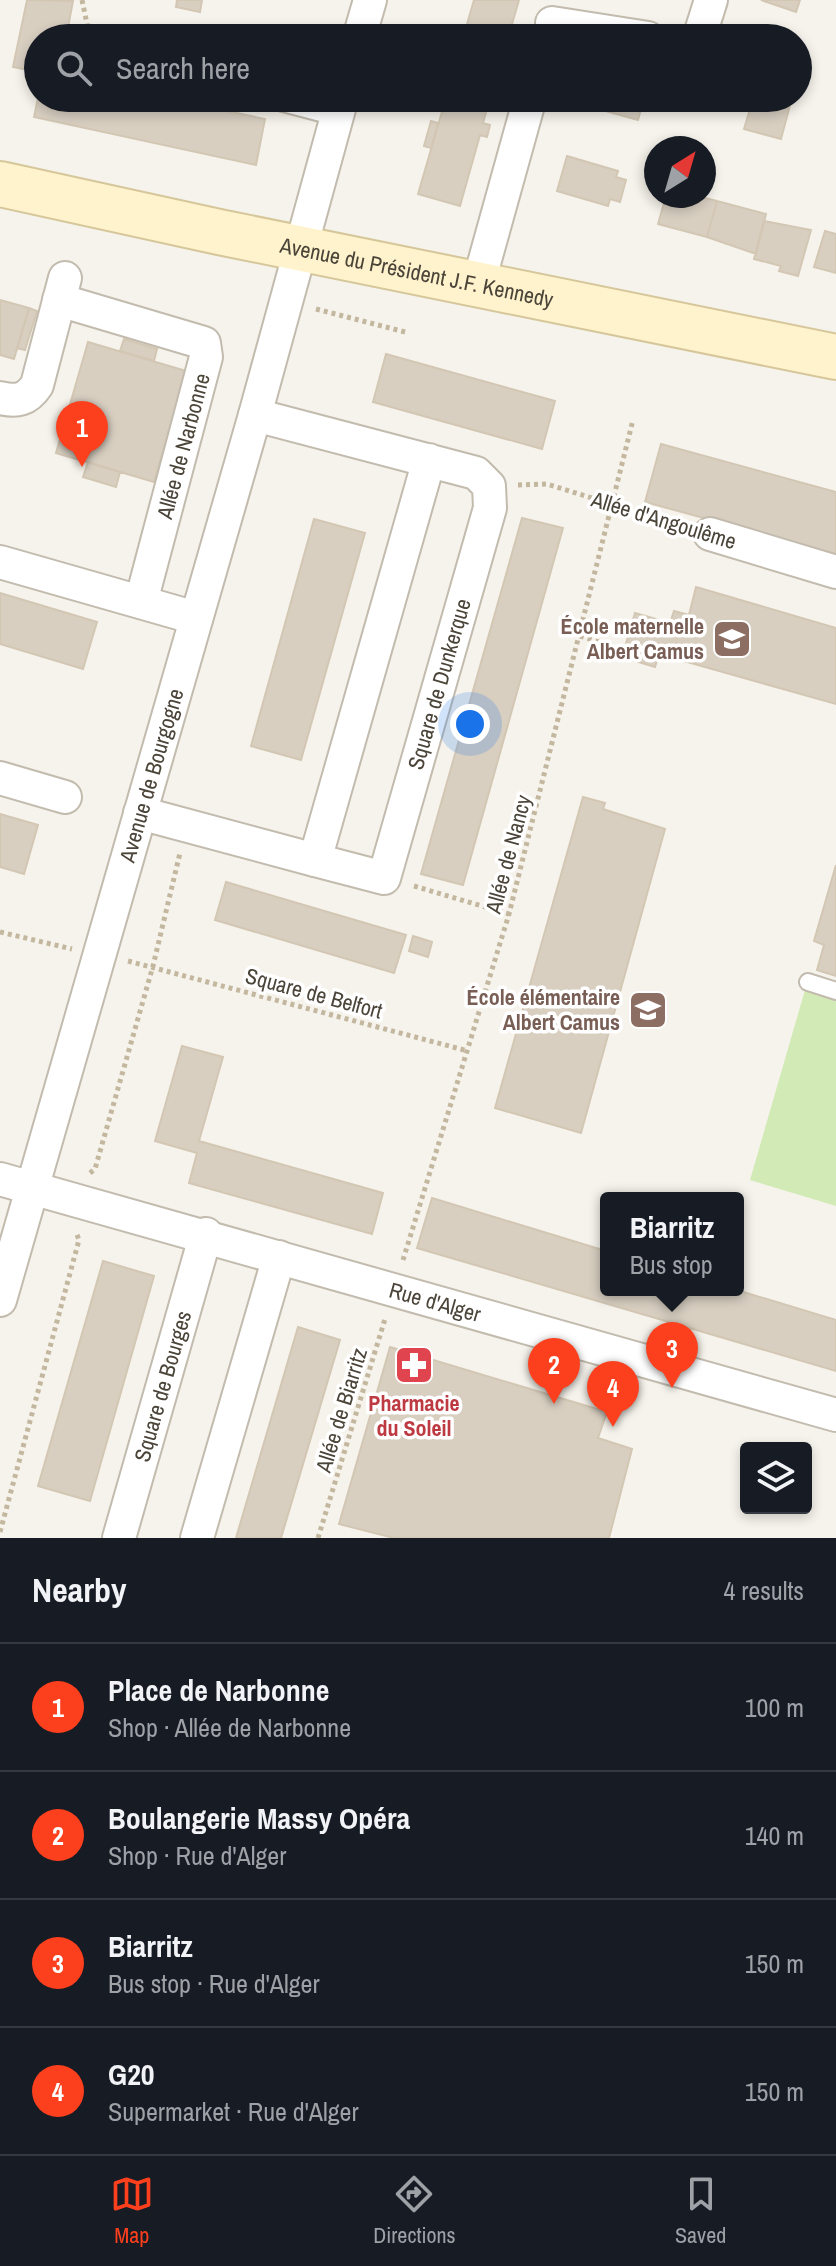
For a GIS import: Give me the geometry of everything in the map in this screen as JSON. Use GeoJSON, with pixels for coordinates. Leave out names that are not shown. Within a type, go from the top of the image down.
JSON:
{"type":"FeatureCollection","features":[{"type":"Feature","properties":{"kind":"street"},"geometry":{"type":"LineString","coordinates":[[363,24],[370,0]]}},
{"type":"Feature","properties":{"kind":"street"},"geometry":{"type":"LineString","coordinates":[[703,24],[711,0]]}},
{"type":"Feature","properties":{"kind":"street"},"geometry":{"type":"LineString","coordinates":[[552,20],[573,24]]}},
{"type":"Feature","properties":{"kind":"street","name":"Avenue de Bourgogne"},"geometry":{"type":"LineString","coordinates":[[0,1300],[255,415],[298,248],[338,112]]}},
{"type":"Feature","properties":{"kind":"street"},"geometry":{"type":"LineString","coordinates":[[478,285],[526,112]]}},
{"type":"Feature","properties":{"kind":"street","name":"Avenue du Président J.F. Kennedy"},"geometry":{"type":"LineString","coordinates":[[0,184],[836,357]]}},
{"type":"Feature","properties":{"kind":"street","name":"Allée de Narbonne"},"geometry":{"type":"LineString","coordinates":[[0,398],[14,402],[30,396],[37,385],[62,289],[204,343],[206,357],[141,602]]}},
{"type":"Feature","properties":{"kind":"street"},"geometry":{"type":"LineString","coordinates":[[255,415],[476,473],[489,486]]}},
{"type":"Feature","properties":{"kind":"street"},"geometry":{"type":"LineString","coordinates":[[315,860],[429,460]]}},
{"type":"Feature","properties":{"kind":"street","name":"Square de Dunkerque"},"geometry":{"type":"LineString","coordinates":[[384,878],[490,508],[489,486]]}},
{"type":"Feature","properties":{"kind":"street","name":"Allée d'Angoulême"},"geometry":{"type":"LineString","coordinates":[[710,534],[836,572]]}},
{"type":"Feature","properties":{"kind":"street"},"geometry":{"type":"LineString","coordinates":[[0,562],[196,618]]}},
{"type":"Feature","properties":{"kind":"street"},"geometry":{"type":"LineString","coordinates":[[0,778],[65,797]]}},
{"type":"Feature","properties":{"kind":"street"},"geometry":{"type":"LineString","coordinates":[[140,813],[384,878]]}},
{"type":"Feature","properties":{"kind":"street","name":"Rue d'Alger"},"geometry":{"type":"LineString","coordinates":[[0,1179],[206,1234],[394,1291],[836,1415]]}},
{"type":"Feature","properties":{"kind":"street","name":"Square de Bourges"},"geometry":{"type":"LineString","coordinates":[[119,1538],[206,1234]]}},
{"type":"Feature","properties":{"kind":"street"},"geometry":{"type":"LineString","coordinates":[[197,1538],[279,1257]]}},
{"type":"Feature","properties":{"kind":"lane"},"geometry":{"type":"LineString","coordinates":[[808,982],[836,991]]}},
{"type":"Feature","properties":{"kind":"path"},"geometry":{"type":"LineString","coordinates":[[82,0],[87,24]]}},
{"type":"Feature","properties":{"kind":"path"},"geometry":{"type":"LineString","coordinates":[[284,300],[409,333]]}},
{"type":"Feature","properties":{"kind":"path","name":"Allée de Nancy"},"geometry":{"type":"LineString","coordinates":[[394,1291],[509,914],[633,420]]}},
{"type":"Feature","properties":{"kind":"path","name":"Allée d'Angoulême"},"geometry":{"type":"LineString","coordinates":[[489,486],[547,484],[710,534]]}},
{"type":"Feature","properties":{"kind":"path"},"geometry":{"type":"LineString","coordinates":[[580,636],[624,650]]}},
{"type":"Feature","properties":{"kind":"path"},"geometry":{"type":"LineString","coordinates":[[0,1532],[79,1240],[66,1199],[95,1169],[153,966],[186,825]]}},
{"type":"Feature","properties":{"kind":"path"},"geometry":{"type":"LineString","coordinates":[[384,878],[509,914]]}},
{"type":"Feature","properties":{"kind":"path","name":"Square de Belfort"},"geometry":{"type":"LineString","coordinates":[[153,966],[468,1051]]}},
{"type":"Feature","properties":{"kind":"path","name":"Allée de Biarritz"},"geometry":{"type":"LineString","coordinates":[[318,1538],[394,1291]]}},
{"type":"Feature","properties":{"kind":"green space"},"geometry":{"type":"Polygon","coordinates":[[[805,990],[836,999],[836,1206],[750,1180],[805,990]]]}},
{"type":"Feature","properties":{"kind":"building"},"geometry":{"type":"Polygon","coordinates":[[[27,0],[73,1],[69,24],[24,24],[24,69],[13,67],[27,0]]]}},
{"type":"Feature","properties":{"kind":"building"},"geometry":{"type":"Polygon","coordinates":[[[177,0],[202,0],[200,12],[176,7],[177,0]]]}},
{"type":"Feature","properties":{"kind":"building"},"geometry":{"type":"Polygon","coordinates":[[[474,0],[519,0],[512,24],[467,24],[474,0]]]}},
{"type":"Feature","properties":{"kind":"building"},"geometry":{"type":"Polygon","coordinates":[[[761,0],[800,0],[796,12],[761,0]]]}},
{"type":"Feature","properties":{"kind":"building"},"geometry":{"type":"Polygon","coordinates":[[[35,112],[232,112],[265,119],[256,165],[34,117],[35,112]]]}},
{"type":"Feature","properties":{"kind":"building"},"geometry":{"type":"Polygon","coordinates":[[[442,112],[486,112],[483,123],[490,125],[487,137],[480,135],[460,206],[418,194],[442,112]]]}},
{"type":"Feature","properties":{"kind":"building"},"geometry":{"type":"Polygon","coordinates":[[[609,112],[640,112],[638,120],[609,112]]]}},
{"type":"Feature","properties":{"kind":"building"},"geometry":{"type":"Polygon","coordinates":[[[749,112],[788,112],[781,139],[744,129],[749,112]]]}},
{"type":"Feature","properties":{"kind":"building"},"geometry":{"type":"Polygon","coordinates":[[[431,121],[438,123],[431,148],[424,146],[431,121]]]}},
{"type":"Feature","properties":{"kind":"building"},"geometry":{"type":"Polygon","coordinates":[[[567,156],[618,171],[616,177],[626,180],[620,202],[610,199],[608,206],[557,191],[567,156]]]}},
{"type":"Feature","properties":{"kind":"building"},"geometry":{"type":"Polygon","coordinates":[[[717,201],[766,214],[756,254],[707,237],[717,201]]]}},
{"type":"Feature","properties":{"kind":"building"},"geometry":{"type":"Polygon","coordinates":[[[663,208],[715,208],[707,237],[658,224],[663,208]]]}},
{"type":"Feature","properties":{"kind":"building"},"geometry":{"type":"Polygon","coordinates":[[[764,221],[811,230],[798,276],[779,271],[781,266],[754,259],[764,221]]]}},
{"type":"Feature","properties":{"kind":"building"},"geometry":{"type":"Polygon","coordinates":[[[825,231],[836,234],[836,273],[814,267],[825,231]]]}},
{"type":"Feature","properties":{"kind":"building"},"geometry":{"type":"Polygon","coordinates":[[[0,300],[29,308],[14,359],[0,355],[0,300]]]}},
{"type":"Feature","properties":{"kind":"building"},"geometry":{"type":"Polygon","coordinates":[[[29,308],[37,311],[25,350],[17,348],[29,308]]]}},
{"type":"Feature","properties":{"kind":"building"},"geometry":{"type":"Polygon","coordinates":[[[124,339],[157,349],[154,361],[120,351],[124,339]]]}},
{"type":"Feature","properties":{"kind":"building"},"geometry":{"type":"Polygon","coordinates":[[[88,342],[186,371],[154,482],[56,453],[88,342]]]}},
{"type":"Feature","properties":{"kind":"building"},"geometry":{"type":"Polygon","coordinates":[[[386,354],[555,401],[542,449],[373,402],[386,354]]]}},
{"type":"Feature","properties":{"kind":"building"},"geometry":{"type":"Polygon","coordinates":[[[661,444],[836,492],[836,554],[645,502],[661,444]]]}},
{"type":"Feature","properties":{"kind":"building"},"geometry":{"type":"Polygon","coordinates":[[[88,462],[120,472],[116,487],[83,477],[88,462]]]}},
{"type":"Feature","properties":{"kind":"building"},"geometry":{"type":"Polygon","coordinates":[[[522,518],[563,528],[463,885],[421,874],[522,518]]]}},
{"type":"Feature","properties":{"kind":"building"},"geometry":{"type":"Polygon","coordinates":[[[314,519],[365,533],[301,760],[251,746],[314,519]]]}},
{"type":"Feature","properties":{"kind":"building","name":"École maternelle Albert Camus"},"geometry":{"type":"Polygon","coordinates":[[[696,587],[836,628],[836,704],[659,654],[655,667],[622,657],[635,613],[670,623],[674,611],[689,615],[696,587]]]}},
{"type":"Feature","properties":{"kind":"building"},"geometry":{"type":"Polygon","coordinates":[[[0,593],[97,622],[83,669],[0,644],[0,593]]]}},
{"type":"Feature","properties":{"kind":"building"},"geometry":{"type":"Polygon","coordinates":[[[583,797],[605,803],[603,809],[665,829],[581,1133],[495,1108],[583,797]]]}},
{"type":"Feature","properties":{"kind":"building"},"geometry":{"type":"Polygon","coordinates":[[[0,814],[38,825],[24,874],[0,867],[0,814]]]}},
{"type":"Feature","properties":{"kind":"building"},"geometry":{"type":"Polygon","coordinates":[[[836,865],[836,976],[817,970],[824,945],[814,941],[836,865]]]}},
{"type":"Feature","properties":{"kind":"building"},"geometry":{"type":"Polygon","coordinates":[[[226,882],[406,935],[394,973],[215,920],[226,882]]]}},
{"type":"Feature","properties":{"kind":"building"},"geometry":{"type":"Polygon","coordinates":[[[413,936],[432,942],[428,957],[409,951],[413,936]]]}},
{"type":"Feature","properties":{"kind":"building"},"geometry":{"type":"Polygon","coordinates":[[[182,1046],[223,1057],[199,1141],[383,1193],[372,1234],[189,1183],[197,1153],[155,1141],[182,1046]]]}},
{"type":"Feature","properties":{"kind":"building"},"geometry":{"type":"Polygon","coordinates":[[[432,1198],[600,1249],[600,1296],[744,1296],[744,1292],[836,1320],[836,1371],[417,1248],[432,1198]]]}},
{"type":"Feature","properties":{"kind":"building"},"geometry":{"type":"Polygon","coordinates":[[[103,1261],[154,1276],[90,1501],[38,1486],[103,1261]]]}},
{"type":"Feature","properties":{"kind":"building"},"geometry":{"type":"Polygon","coordinates":[[[298,1327],[340,1340],[281,1538],[236,1538],[298,1327]]]}},
{"type":"Feature","properties":{"kind":"building"},"geometry":{"type":"Polygon","coordinates":[[[390,1347],[607,1412],[598,1438],[632,1449],[609,1538],[394,1538],[339,1524],[390,1347]]]}},
{"type":"Feature","properties":{"kind":"place","name":"Place de Narbonne"},"geometry":{"type":"Point","coordinates":[82,467]}},
{"type":"Feature","properties":{"kind":"place","name":"École maternelle Albert Camus"},"geometry":{"type":"Point","coordinates":[732,639]}},
{"type":"Feature","properties":{"kind":"place","name":"École élémentaire Albert Camus"},"geometry":{"type":"Point","coordinates":[648,1010]}},
{"type":"Feature","properties":{"kind":"place","name":"Pharmacie du Soleil"},"geometry":{"type":"Point","coordinates":[414,1365]}},
{"type":"Feature","properties":{"kind":"place","name":"Biarritz"},"geometry":{"type":"Point","coordinates":[672,1388]}},
{"type":"Feature","properties":{"kind":"place","name":"Boulangerie Massy Opéra"},"geometry":{"type":"Point","coordinates":[554,1404]}},
{"type":"Feature","properties":{"kind":"place","name":"G20"},"geometry":{"type":"Point","coordinates":[613,1427]}}]}
